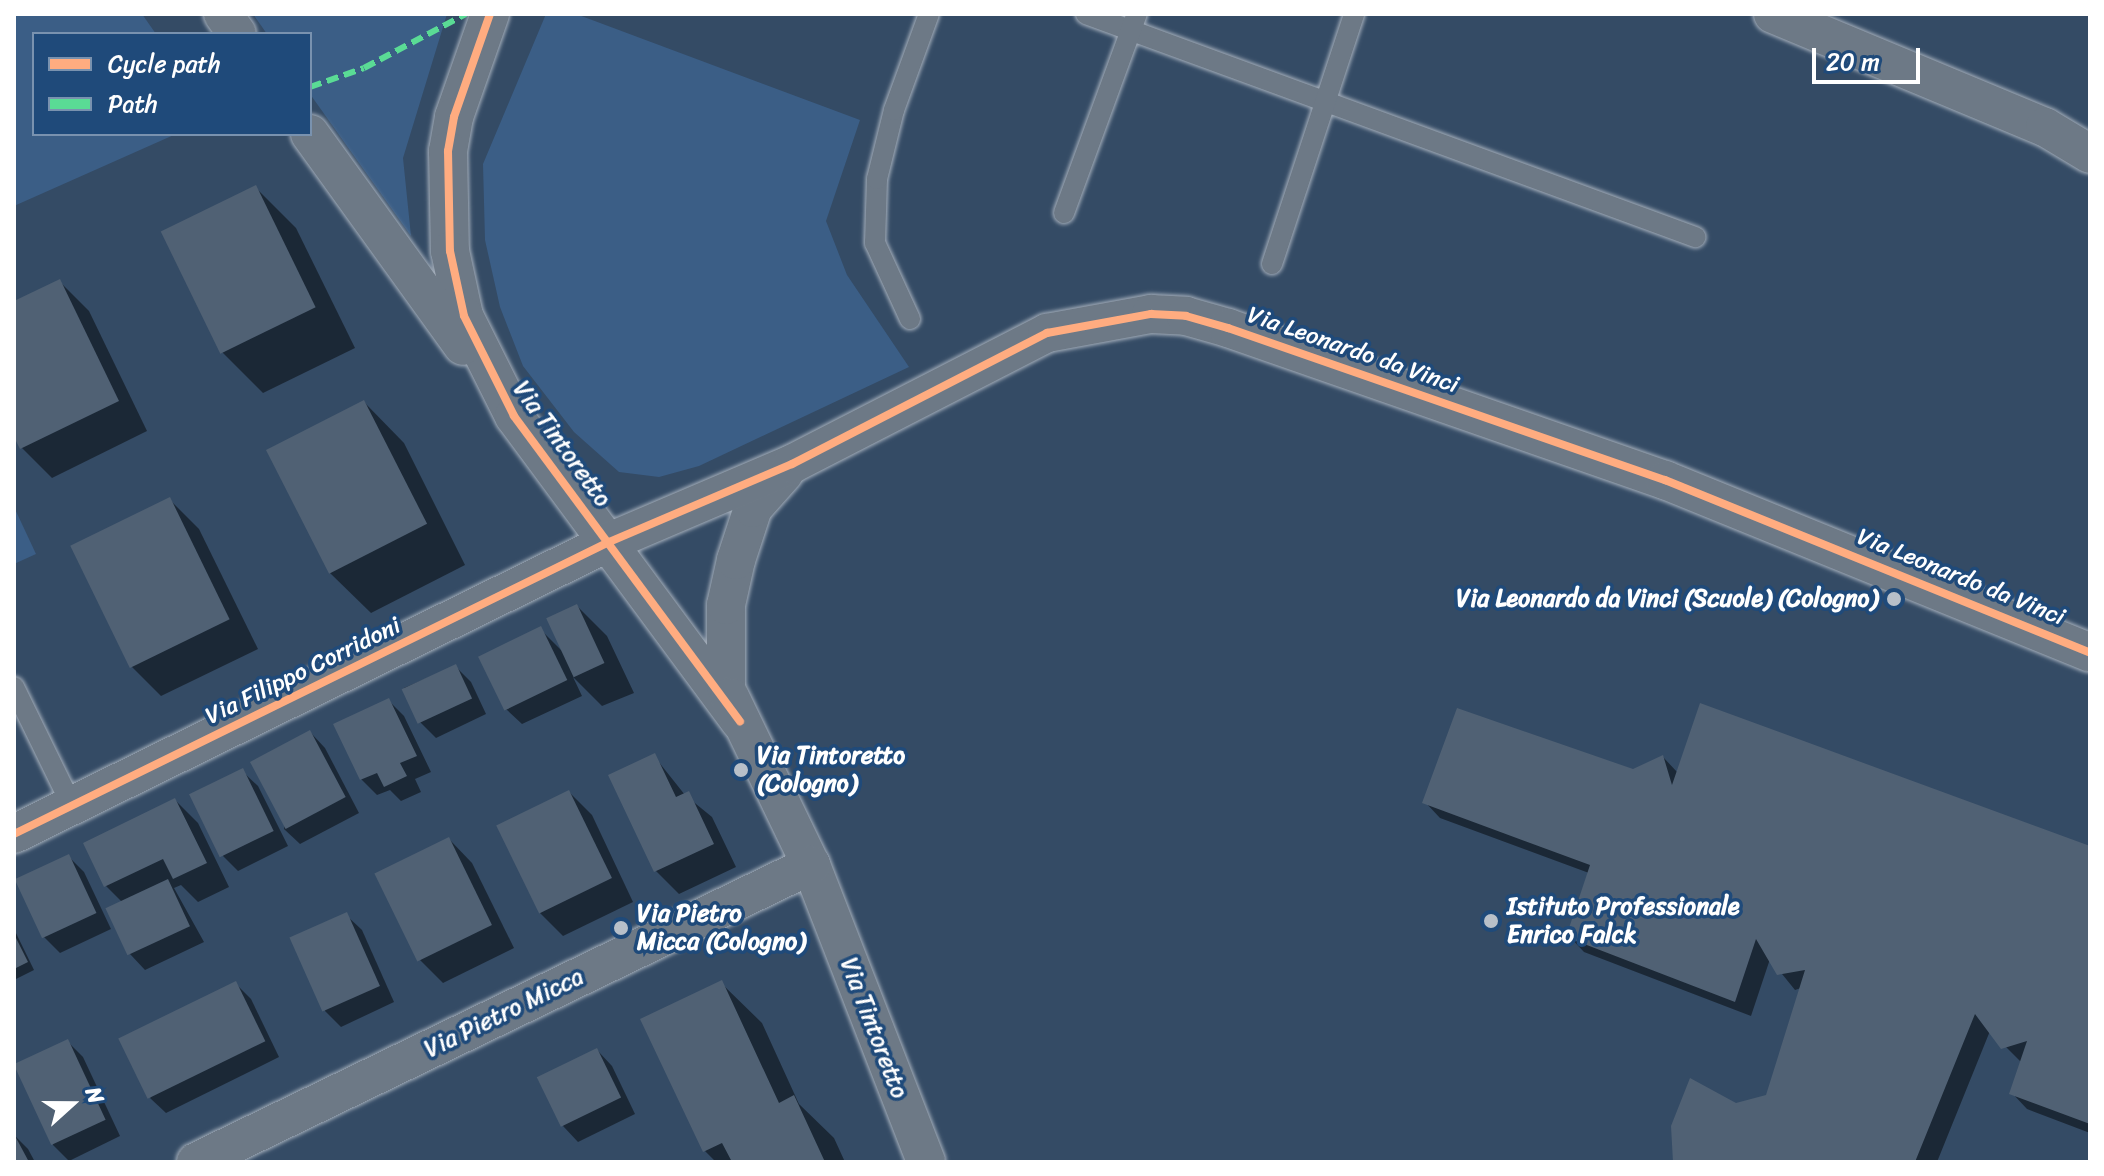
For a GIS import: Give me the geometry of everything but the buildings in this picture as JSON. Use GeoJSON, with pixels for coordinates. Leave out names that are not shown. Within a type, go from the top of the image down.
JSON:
{"type":"FeatureCollection","features":[{"type":"Feature","properties":{"kind":"street"},"geometry":{"type":"LineString","coordinates":[[223,14],[236,32]]}},
{"type":"Feature","properties":{"kind":"street","name":"Via Tintoretto"},"geometry":{"type":"LineString","coordinates":[[490,14],[454,117],[448,151],[450,251],[475,346],[514,416]]}},
{"type":"Feature","properties":{"kind":"street"},"geometry":{"type":"LineString","coordinates":[[1773,14],[2045,127],[2090,154]]}},
{"type":"Feature","properties":{"kind":"street","name":"Via Tintoretto"},"geometry":{"type":"LineString","coordinates":[[311,136],[514,416],[733,704],[811,865],[926,1162]]}},
{"type":"Feature","properties":{"kind":"street","name":"Via Leonardo da Vinci"},"geometry":{"type":"LineString","coordinates":[[609,542],[792,464],[1047,333],[1107,318],[1186,316],[1665,480],[2019,620],[2090,653]]}},
{"type":"Feature","properties":{"kind":"street","name":"Via Tintoretto"},"geometry":{"type":"LineString","coordinates":[[733,704],[726,605],[736,560],[753,508],[792,464]]}},
{"type":"Feature","properties":{"kind":"street","name":"Via Filippo Corridoni"},"geometry":{"type":"LineString","coordinates":[[14,834],[609,542]]}},
{"type":"Feature","properties":{"kind":"street","name":"Via Leonardo da Vinci"},"geometry":{"type":"LineString","coordinates":[[2019,620],[2090,625]]}},
{"type":"Feature","properties":{"kind":"street","name":"Via Pietro Micca"},"geometry":{"type":"LineString","coordinates":[[196,1162],[811,865]]}},
{"type":"Feature","properties":{"kind":"lane"},"geometry":{"type":"LineString","coordinates":[[910,319],[875,243],[877,179],[894,110],[929,14]]}},
{"type":"Feature","properties":{"kind":"lane"},"geometry":{"type":"LineString","coordinates":[[1086,14],[1134,22],[1325,100],[1695,237]]}},
{"type":"Feature","properties":{"kind":"lane"},"geometry":{"type":"LineString","coordinates":[[1272,264],[1354,14]]}},
{"type":"Feature","properties":{"kind":"lane"},"geometry":{"type":"LineString","coordinates":[[1064,213],[1134,22]]}},
{"type":"Feature","properties":{"kind":"lane"},"geometry":{"type":"LineString","coordinates":[[14,687],[72,806]]}},
{"type":"Feature","properties":{"kind":"shaded area"},"geometry":{"type":"Polygon","coordinates":[[[14,14],[142,14],[155,32],[32,32],[32,136],[172,136],[14,206],[14,14]]]}},
{"type":"Feature","properties":{"kind":"shaded area"},"geometry":{"type":"Polygon","coordinates":[[[253,14],[447,14],[403,158],[411,236],[312,97],[312,32],[266,32],[253,14]]]}},
{"type":"Feature","properties":{"kind":"shaded area"},"geometry":{"type":"Polygon","coordinates":[[[546,14],[576,14],[860,120],[826,221],[847,275],[909,367],[699,466],[659,477],[619,472],[574,432],[523,366],[500,307],[485,240],[483,164],[546,14]]]}},
{"type":"Feature","properties":{"kind":"shaded area"},"geometry":{"type":"Polygon","coordinates":[[[14,507],[36,554],[14,564],[14,507]]]}},
{"type":"Feature","properties":{"kind":"marked path"},"geometry":{"type":"LineString","coordinates":[[312,86],[364,68],[466,14]]}},
{"type":"Feature","properties":{"kind":"cycle path"},"geometry":{"type":"LineString","coordinates":[[490,14],[454,117],[448,151],[450,251],[464,316],[514,416],[740,721]]}},
{"type":"Feature","properties":{"kind":"cycle path"},"geometry":{"type":"LineString","coordinates":[[14,834],[609,542],[792,464],[1047,333],[1151,314],[1186,316],[1228,328],[1665,480],[2090,653]]}},
{"type":"Feature","properties":{"kind":"place","name":"Via Leonardo da Vinci (Scuole) (Cologno)"},"geometry":{"type":"Point","coordinates":[1894,599]}},
{"type":"Feature","properties":{"kind":"place","name":"Via Tintoretto (Cologno)"},"geometry":{"type":"Point","coordinates":[741,770]}},
{"type":"Feature","properties":{"kind":"place","name":"Istituto Professionale Enrico Falck"},"geometry":{"type":"Point","coordinates":[1491,921]}},
{"type":"Feature","properties":{"kind":"place","name":"Via Pietro Micca (Cologno)"},"geometry":{"type":"Point","coordinates":[621,928]}}]}
